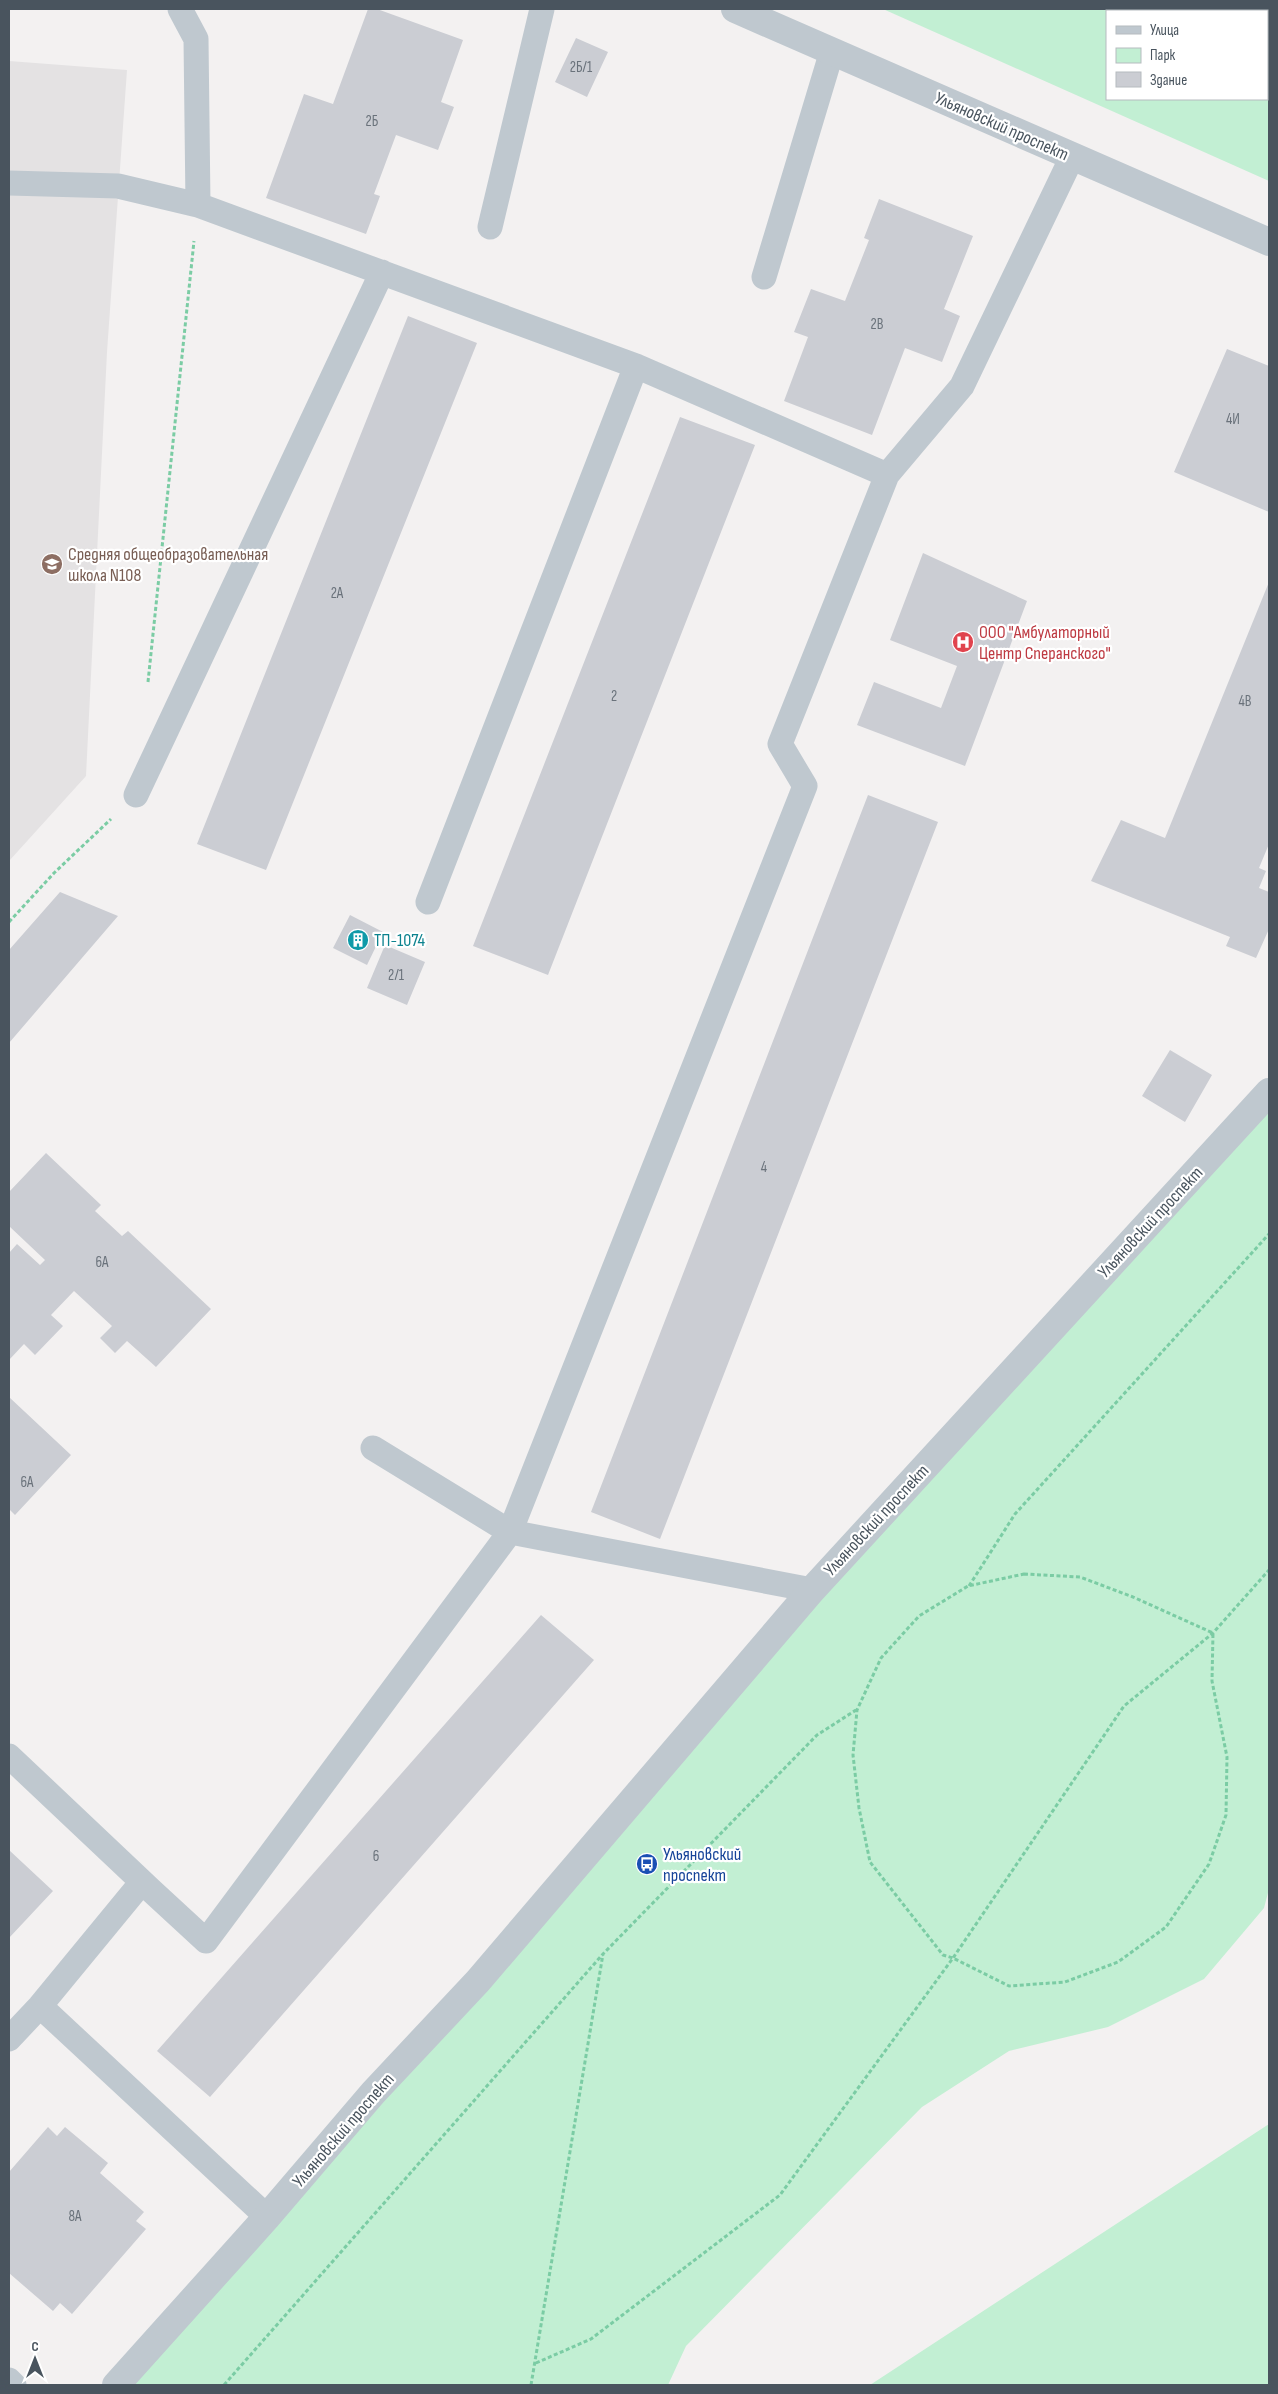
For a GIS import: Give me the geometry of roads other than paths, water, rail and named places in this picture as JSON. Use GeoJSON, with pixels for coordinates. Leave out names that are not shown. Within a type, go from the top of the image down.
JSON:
{"type":"FeatureCollection","features":[{"type":"Feature","properties":{"kind":"street","name":"Ульяновский проспект"},"geometry":{"type":"LineString","coordinates":[[735,9],[1269,242]]}},
{"type":"Feature","properties":{"kind":"street","name":"Ульяновский проспект"},"geometry":{"type":"LineString","coordinates":[[116,2385],[267,2217],[373,2093],[478,1981],[812,1590],[1269,1092]]}},
{"type":"Feature","properties":{"kind":"lane"},"geometry":{"type":"LineString","coordinates":[[180,9],[196,39],[198,205]]}},
{"type":"Feature","properties":{"kind":"lane"},"geometry":{"type":"LineString","coordinates":[[490,227],[542,9]]}},
{"type":"Feature","properties":{"kind":"lane"},"geometry":{"type":"LineString","coordinates":[[764,277],[832,51]]}},
{"type":"Feature","properties":{"kind":"lane"},"geometry":{"type":"LineString","coordinates":[[9,1756],[206,1941],[510,1532],[805,786],[780,744],[887,475],[962,386],[1072,157]]}},
{"type":"Feature","properties":{"kind":"lane"},"geometry":{"type":"LineString","coordinates":[[9,183],[118,186],[198,205],[636,366],[887,475]]}},
{"type":"Feature","properties":{"kind":"lane"},"geometry":{"type":"LineString","coordinates":[[136,795],[382,272]]}},
{"type":"Feature","properties":{"kind":"lane"},"geometry":{"type":"LineString","coordinates":[[428,902],[636,366]]}},
{"type":"Feature","properties":{"kind":"lane"},"geometry":{"type":"LineString","coordinates":[[373,1448],[510,1532],[812,1590]]}},
{"type":"Feature","properties":{"kind":"lane"},"geometry":{"type":"LineString","coordinates":[[9,2039],[40,2006],[142,1882]]}},
{"type":"Feature","properties":{"kind":"lane"},"geometry":{"type":"LineString","coordinates":[[40,2006],[267,2217]]}},
{"type":"Feature","properties":{"kind":"lane"},"geometry":{"type":"LineString","coordinates":[[9,2380],[14,2385]]}},
{"type":"Feature","properties":{"kind":"place","name":"Средняя общеобразовательная школа N108"},"geometry":{"type":"Point","coordinates":[52,564]}},
{"type":"Feature","properties":{"kind":"place","name":"ООО \"Амбулаторный Центр Сперанского\""},"geometry":{"type":"Point","coordinates":[963,642]}},
{"type":"Feature","properties":{"kind":"place","name":"ТП-1074"},"geometry":{"type":"Point","coordinates":[358,940]}},
{"type":"Feature","properties":{"kind":"place","name":"Ульяновский проспект"},"geometry":{"type":"Point","coordinates":[647,1864]}}]}
